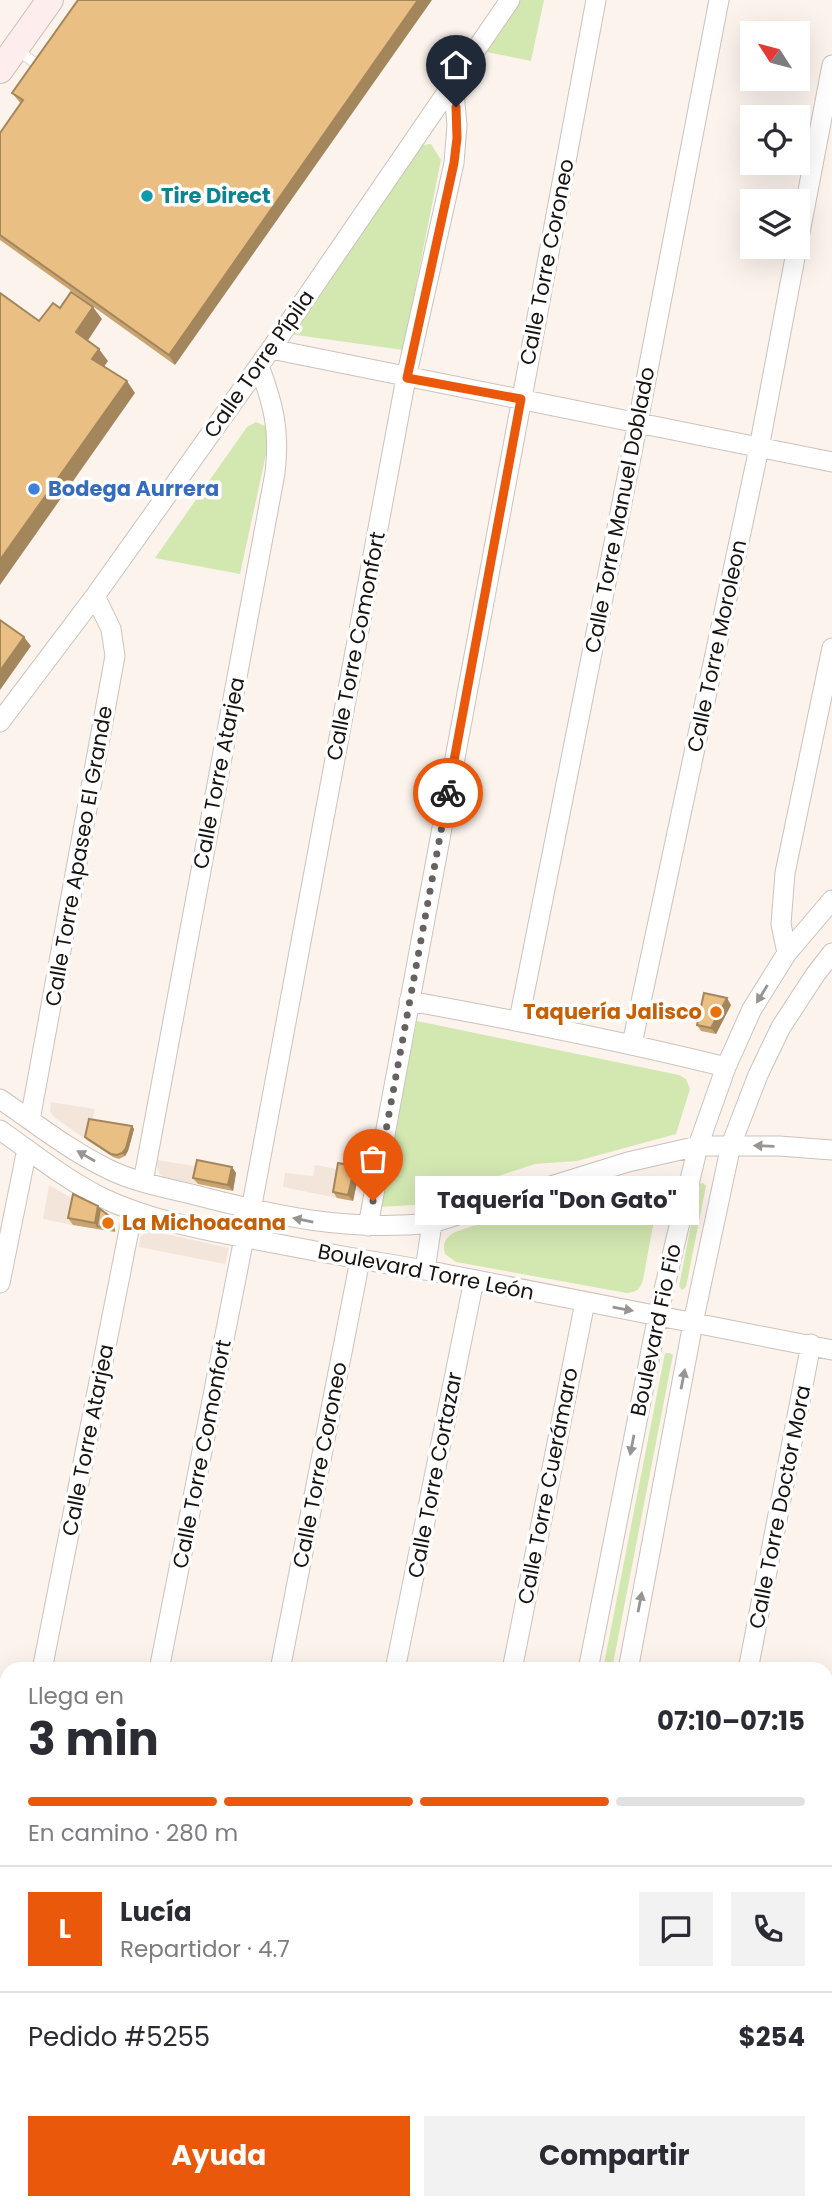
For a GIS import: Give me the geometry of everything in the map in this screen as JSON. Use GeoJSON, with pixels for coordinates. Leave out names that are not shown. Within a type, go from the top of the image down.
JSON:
{"type":"FeatureCollection","features":[{"type":"Feature","properties":{"kind":"main road"},"geometry":{"type":"LineString","coordinates":[[0,70],[50,0]]}},
{"type":"Feature","properties":{"kind":"street","name":"Calle Torre Pípila"},"geometry":{"type":"LineString","coordinates":[[0,722],[259,366],[510,0]]}},
{"type":"Feature","properties":{"kind":"street","name":"Calle Torre Coroneo"},"geometry":{"type":"LineString","coordinates":[[368,1226],[596,0]]}},
{"type":"Feature","properties":{"kind":"street","name":"Calle Torre Manuel Doblado"},"geometry":{"type":"LineString","coordinates":[[519,1020],[719,0]]}},
{"type":"Feature","properties":{"kind":"street","name":"Calle Torre Moroleon"},"geometry":{"type":"LineString","coordinates":[[809,189],[832,65]]}},
{"type":"Feature","properties":{"kind":"street","name":"Calle Torre Comonfort"},"geometry":{"type":"LineString","coordinates":[[251,1210],[407,378],[454,163],[457,138],[453,82]]}},
{"type":"Feature","properties":{"kind":"street","name":"Calle Torre Moroleon"},"geometry":{"type":"LineString","coordinates":[[632,1044],[759,448],[795,259]]}},
{"type":"Feature","properties":{"kind":"street"},"geometry":{"type":"LineString","coordinates":[[271,349],[832,462]]}},
{"type":"Feature","properties":{"kind":"street","name":"Calle Torre Atarjea"},"geometry":{"type":"LineString","coordinates":[[143,1182],[275,473],[277,431],[270,397],[259,366]]}},
{"type":"Feature","properties":{"kind":"street","name":"Calle Torre Apaseo El Grande"},"geometry":{"type":"LineString","coordinates":[[30,1120],[115,656],[111,629],[94,596]]}},
{"type":"Feature","properties":{"kind":"street"},"geometry":{"type":"LineString","coordinates":[[788,953],[781,924],[785,873],[827,701],[832,648]]}},
{"type":"Feature","properties":{"kind":"street","name":"Boulevard Fio Fio"},"geometry":{"type":"LineString","coordinates":[[590,1662],[658,1315],[698,1146],[726,1067],[752,1009],[788,953],[832,900]]}},
{"type":"Feature","properties":{"kind":"street","name":"Boulevard Fio Fio"},"geometry":{"type":"LineString","coordinates":[[629,1662],[693,1323],[731,1145],[758,1074],[781,1027],[814,975],[832,953]]}},
{"type":"Feature","properties":{"kind":"street"},"geometry":{"type":"LineString","coordinates":[[409,1001],[519,1020],[726,1067]]}},
{"type":"Feature","properties":{"kind":"street","name":"Boulevard Torre León"},"geometry":{"type":"LineString","coordinates":[[0,1099],[67,1145],[108,1169],[143,1182],[251,1210],[324,1223],[368,1226],[432,1223],[628,1162],[698,1146],[832,1150]]}},
{"type":"Feature","properties":{"kind":"street","name":"Boulevard Torre León"},"geometry":{"type":"LineString","coordinates":[[0,1130],[102,1197],[179,1224],[832,1350]]}},
{"type":"Feature","properties":{"kind":"street"},"geometry":{"type":"LineString","coordinates":[[0,1283],[27,1149]]}},
{"type":"Feature","properties":{"kind":"street","name":"Calle Torre Atarjea"},"geometry":{"type":"LineString","coordinates":[[44,1662],[133,1210]]}},
{"type":"Feature","properties":{"kind":"street"},"geometry":{"type":"LineString","coordinates":[[425,1270],[432,1223]]}},
{"type":"Feature","properties":{"kind":"street","name":"Calle Torre Comonfort"},"geometry":{"type":"LineString","coordinates":[[161,1662],[244,1237]]}},
{"type":"Feature","properties":{"kind":"street","name":"Calle Torre Coroneo"},"geometry":{"type":"LineString","coordinates":[[282,1662],[360,1260]]}},
{"type":"Feature","properties":{"kind":"street","name":"Calle Torre Cortazar"},"geometry":{"type":"LineString","coordinates":[[397,1662],[474,1280]]}},
{"type":"Feature","properties":{"kind":"street","name":"Calle Torre Cuerámaro"},"geometry":{"type":"LineString","coordinates":[[514,1662],[585,1302]]}},
{"type":"Feature","properties":{"kind":"street","name":"Calle Torre Doctor Mora"},"geometry":{"type":"LineString","coordinates":[[750,1662],[811,1344]]}},
{"type":"Feature","properties":{"kind":"lane"},"geometry":{"type":"LineString","coordinates":[[15,48],[54,76]]}},
{"type":"Feature","properties":{"kind":"shaded area"},"geometry":{"type":"Polygon","coordinates":[[[51,1102],[95,1109],[87,1140],[54,1117],[50,1111],[51,1102]]]}},
{"type":"Feature","properties":{"kind":"shaded area"},"geometry":{"type":"Polygon","coordinates":[[[156,1160],[201,1167],[198,1184],[164,1178],[159,1173],[156,1160]]]}},
{"type":"Feature","properties":{"kind":"shaded area"},"geometry":{"type":"Polygon","coordinates":[[[315,1165],[342,1170],[337,1198],[283,1187],[285,1173],[313,1176],[315,1165]]]}},
{"type":"Feature","properties":{"kind":"shaded area"},"geometry":{"type":"Polygon","coordinates":[[[49,1185],[77,1201],[73,1225],[43,1219],[49,1185]]]}},
{"type":"Feature","properties":{"kind":"shaded area"},"geometry":{"type":"Polygon","coordinates":[[[148,1230],[229,1248],[225,1264],[139,1247],[140,1237],[148,1230]]]}},
{"type":"Feature","properties":{"kind":"green space"},"geometry":{"type":"Polygon","coordinates":[[[521,0],[544,0],[531,61],[487,52],[521,0]]]}},
{"type":"Feature","properties":{"kind":"green space"},"geometry":{"type":"Polygon","coordinates":[[[431,144],[441,160],[403,350],[289,334],[421,145],[431,144]]]}},
{"type":"Feature","properties":{"kind":"green space"},"geometry":{"type":"Polygon","coordinates":[[[256,422],[265,426],[270,436],[240,574],[155,558],[247,427],[256,422]]]}},
{"type":"Feature","properties":{"kind":"green space"},"geometry":{"type":"Polygon","coordinates":[[[417,1021],[679,1075],[686,1079],[690,1089],[676,1134],[577,1161],[535,1164],[476,1184],[464,1192],[431,1204],[379,1207],[417,1021]]]}},
{"type":"Feature","properties":{"kind":"green space"},"geometry":{"type":"Polygon","coordinates":[[[633,1176],[648,1180],[659,1193],[643,1280],[633,1292],[456,1262],[445,1254],[446,1241],[455,1232],[633,1176]]]}},
{"type":"Feature","properties":{"kind":"green space"},"geometry":{"type":"Polygon","coordinates":[[[699,1184],[706,1186],[686,1287],[682,1290],[679,1286],[699,1184]]]}},
{"type":"Feature","properties":{"kind":"green space"},"geometry":{"type":"Polygon","coordinates":[[[665,1353],[670,1353],[673,1355],[613,1662],[604,1662],[665,1353]]]}},
{"type":"Feature","properties":{"kind":"building","name":"Tire Direct"},"geometry":{"type":"Polygon","coordinates":[[[78,0],[418,0],[169,355],[0,235],[0,133],[23,100],[12,93],[78,0]]]}},
{"type":"Feature","properties":{"kind":"building","name":"Bodega Aurrera"},"geometry":{"type":"Polygon","coordinates":[[[71,292],[93,307],[76,332],[99,349],[92,359],[127,381],[0,560],[0,293],[39,321],[53,303],[60,308],[71,292]]]}},
{"type":"Feature","properties":{"kind":"building"},"geometry":{"type":"Polygon","coordinates":[[[0,620],[24,637],[0,671],[0,620]]]}},
{"type":"Feature","properties":{"kind":"building"},"geometry":{"type":"Polygon","coordinates":[[[704,993],[727,998],[711,1028],[697,1025],[704,993]]]}},
{"type":"Feature","properties":{"kind":"building"},"geometry":{"type":"Polygon","coordinates":[[[89,1119],[132,1126],[122,1153],[111,1154],[85,1137],[89,1119]]]}},
{"type":"Feature","properties":{"kind":"building"},"geometry":{"type":"Polygon","coordinates":[[[197,1160],[232,1167],[228,1185],[193,1178],[197,1160]]]}},
{"type":"Feature","properties":{"kind":"building"},"geometry":{"type":"Polygon","coordinates":[[[338,1163],[355,1166],[348,1195],[333,1192],[338,1163]]]}},
{"type":"Feature","properties":{"kind":"building"},"geometry":{"type":"Polygon","coordinates":[[[73,1194],[98,1206],[95,1223],[68,1218],[73,1194]]]}},
{"type":"Feature","properties":{"kind":"building","name":"La Michoacana"},"geometry":{"type":"Polygon","coordinates":[[[100,1209],[112,1218],[113,1229],[97,1226],[100,1209]]]}},
{"type":"Feature","properties":{"kind":"way so far"},"geometry":{"type":"LineString","coordinates":[[373,1201],[448,793]]}},
{"type":"Feature","properties":{"kind":"place","name":"Tire Direct"},"geometry":{"type":"Point","coordinates":[147,196]}},
{"type":"Feature","properties":{"kind":"place","name":"Bodega Aurrera"},"geometry":{"type":"Point","coordinates":[34,489]}},
{"type":"Feature","properties":{"kind":"place","name":"Taquería Jalisco"},"geometry":{"type":"Point","coordinates":[716,1012]}},
{"type":"Feature","properties":{"kind":"place","name":"Taquería \"Don Gato\""},"geometry":{"type":"Point","coordinates":[373,1201]}},
{"type":"Feature","properties":{"kind":"place","name":"La Michoacana"},"geometry":{"type":"Point","coordinates":[108,1223]}},
{"type":"Feature","properties":{"kind":"route"},"geometry":{"type":"LineString","coordinates":[[448,793],[521,399],[407,378],[454,163],[457,138],[456,107]]}}]}
